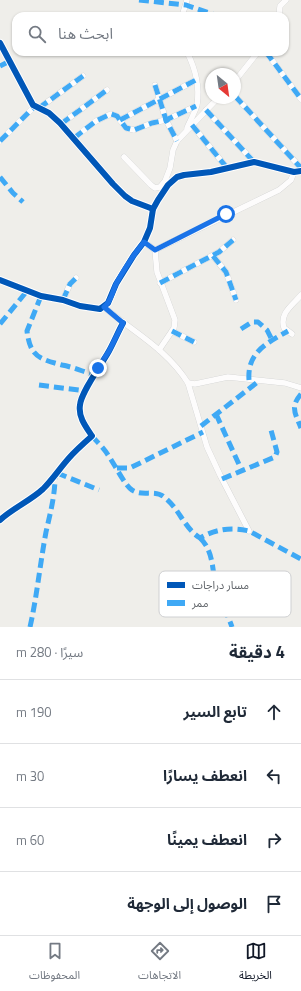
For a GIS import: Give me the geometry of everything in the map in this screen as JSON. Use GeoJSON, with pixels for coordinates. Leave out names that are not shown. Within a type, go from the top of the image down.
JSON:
{"type":"FeatureCollection","features":[{"type":"Feature","properties":{"kind":"street"},"geometry":{"type":"LineString","coordinates":[[183,12],[187,0]]}},
{"type":"Feature","properties":{"kind":"street"},"geometry":{"type":"LineString","coordinates":[[279,12],[280,7],[286,0]]}},
{"type":"Feature","properties":{"kind":"street"},"geometry":{"type":"LineString","coordinates":[[0,43],[29,98],[37,107],[49,112],[61,124],[125,196],[137,203],[154,209]]}},
{"type":"Feature","properties":{"kind":"street"},"geometry":{"type":"LineString","coordinates":[[185,133],[196,106],[198,91],[194,68],[189,56]]}},
{"type":"Feature","properties":{"kind":"street"},"geometry":{"type":"LineString","coordinates":[[241,73],[255,56]]}},
{"type":"Feature","properties":{"kind":"street"},"geometry":{"type":"LineString","coordinates":[[269,56],[301,99]]}},
{"type":"Feature","properties":{"kind":"street"},"geometry":{"type":"LineString","coordinates":[[0,141],[37,107],[83,76]]}},
{"type":"Feature","properties":{"kind":"street"},"geometry":{"type":"LineString","coordinates":[[120,120],[196,80]]}},
{"type":"Feature","properties":{"kind":"street"},"geometry":{"type":"LineString","coordinates":[[155,85],[166,120],[177,141]]}},
{"type":"Feature","properties":{"kind":"street"},"geometry":{"type":"LineString","coordinates":[[61,124],[107,90]]}},
{"type":"Feature","properties":{"kind":"street"},"geometry":{"type":"LineString","coordinates":[[0,280],[40,296],[63,300],[80,306],[100,309],[109,301],[116,284],[144,242],[150,228],[154,209],[168,185],[177,177],[211,172],[254,162],[294,172],[301,170],[241,103]]}},
{"type":"Feature","properties":{"kind":"street"},"geometry":{"type":"LineString","coordinates":[[124,157],[151,185],[155,188],[159,188],[164,184],[168,174],[173,150],[177,141],[212,104]]}},
{"type":"Feature","properties":{"kind":"street"},"geometry":{"type":"LineString","coordinates":[[74,138],[106,115],[115,115],[126,128],[134,130],[152,123],[166,120],[196,106]]}},
{"type":"Feature","properties":{"kind":"street"},"geometry":{"type":"LineString","coordinates":[[206,110],[254,162]]}},
{"type":"Feature","properties":{"kind":"street"},"geometry":{"type":"LineString","coordinates":[[192,125],[227,168]]}},
{"type":"Feature","properties":{"kind":"street"},"geometry":{"type":"LineString","coordinates":[[155,250],[279,190],[291,180],[294,172]]}},
{"type":"Feature","properties":{"kind":"street"},"geometry":{"type":"LineString","coordinates":[[160,283],[213,256],[223,250],[233,240]]}},
{"type":"Feature","properties":{"kind":"street"},"geometry":{"type":"LineString","coordinates":[[144,242],[155,250],[157,272],[160,283],[174,316],[174,328],[159,350]]}},
{"type":"Feature","properties":{"kind":"street"},"geometry":{"type":"LineString","coordinates":[[213,256],[226,272],[236,300]]}},
{"type":"Feature","properties":{"kind":"street"},"geometry":{"type":"LineString","coordinates":[[63,300],[70,284],[76,278]]}},
{"type":"Feature","properties":{"kind":"street"},"geometry":{"type":"LineString","coordinates":[[292,334],[284,328],[284,320],[288,308],[296,302],[301,295]]}},
{"type":"Feature","properties":{"kind":"street"},"geometry":{"type":"LineString","coordinates":[[104,307],[123,323],[142,335],[159,350],[173,364],[188,383],[207,447],[249,531]]}},
{"type":"Feature","properties":{"kind":"street"},"geometry":{"type":"LineString","coordinates":[[0,520],[6,514],[29,500],[45,487],[55,477],[70,456],[92,436],[82,421],[80,405],[123,323]]}},
{"type":"Feature","properties":{"kind":"street"},"geometry":{"type":"LineString","coordinates":[[172,331],[194,342]]}},
{"type":"Feature","properties":{"kind":"street"},"geometry":{"type":"LineString","coordinates":[[188,383],[195,384],[228,377],[285,384],[301,388]]}},
{"type":"Feature","properties":{"kind":"marked path"},"geometry":{"type":"LineString","coordinates":[[139,0],[186,5],[206,12]]}},
{"type":"Feature","properties":{"kind":"marked path"},"geometry":{"type":"LineString","coordinates":[[269,56],[301,99]]}},
{"type":"Feature","properties":{"kind":"marked path"},"geometry":{"type":"LineString","coordinates":[[0,66],[10,61]]}},
{"type":"Feature","properties":{"kind":"marked path"},"geometry":{"type":"LineString","coordinates":[[39,108],[83,76]]}},
{"type":"Feature","properties":{"kind":"marked path"},"geometry":{"type":"LineString","coordinates":[[120,120],[196,80]]}},
{"type":"Feature","properties":{"kind":"marked path"},"geometry":{"type":"LineString","coordinates":[[155,85],[166,120],[177,141]]}},
{"type":"Feature","properties":{"kind":"marked path"},"geometry":{"type":"LineString","coordinates":[[61,124],[107,90]]}},
{"type":"Feature","properties":{"kind":"marked path"},"geometry":{"type":"LineString","coordinates":[[241,103],[301,168]]}},
{"type":"Feature","properties":{"kind":"marked path"},"geometry":{"type":"LineString","coordinates":[[0,141],[35,106]]}},
{"type":"Feature","properties":{"kind":"marked path"},"geometry":{"type":"LineString","coordinates":[[74,138],[96,121],[111,114],[117,116],[126,128],[134,130],[152,123],[166,120],[196,106]]}},
{"type":"Feature","properties":{"kind":"marked path"},"geometry":{"type":"LineString","coordinates":[[206,110],[254,162]]}},
{"type":"Feature","properties":{"kind":"marked path"},"geometry":{"type":"LineString","coordinates":[[192,125],[227,168]]}},
{"type":"Feature","properties":{"kind":"marked path"},"geometry":{"type":"LineString","coordinates":[[0,177],[13,193],[23,202]]}},
{"type":"Feature","properties":{"kind":"marked path"},"geometry":{"type":"LineString","coordinates":[[160,283],[219,252],[233,240]]}},
{"type":"Feature","properties":{"kind":"marked path"},"geometry":{"type":"LineString","coordinates":[[213,256],[226,272],[236,300]]}},
{"type":"Feature","properties":{"kind":"marked path"},"geometry":{"type":"LineString","coordinates":[[63,300],[70,284],[76,278]]}},
{"type":"Feature","properties":{"kind":"marked path"},"geometry":{"type":"LineString","coordinates":[[0,324],[27,291]]}},
{"type":"Feature","properties":{"kind":"marked path"},"geometry":{"type":"LineString","coordinates":[[41,296],[27,331],[28,340],[34,352],[37,356],[48,361],[95,375]]}},
{"type":"Feature","properties":{"kind":"marked path"},"geometry":{"type":"LineString","coordinates":[[241,329],[252,322],[258,322],[267,330],[272,340]]}},
{"type":"Feature","properties":{"kind":"marked path"},"geometry":{"type":"LineString","coordinates":[[172,331],[194,342]]}},
{"type":"Feature","properties":{"kind":"marked path"},"geometry":{"type":"LineString","coordinates":[[249,380],[249,370],[255,355],[266,344],[288,331]]}},
{"type":"Feature","properties":{"kind":"marked path"},"geometry":{"type":"LineString","coordinates":[[201,426],[259,381]]}},
{"type":"Feature","properties":{"kind":"marked path"},"geometry":{"type":"LineString","coordinates":[[39,385],[86,391]]}},
{"type":"Feature","properties":{"kind":"marked path"},"geometry":{"type":"LineString","coordinates":[[301,394],[295,407],[295,414],[301,428]]}},
{"type":"Feature","properties":{"kind":"marked path"},"geometry":{"type":"LineString","coordinates":[[216,414],[242,471]]}},
{"type":"Feature","properties":{"kind":"marked path"},"geometry":{"type":"LineString","coordinates":[[222,479],[275,457],[277,452],[271,430]]}},
{"type":"Feature","properties":{"kind":"marked path"},"geometry":{"type":"LineString","coordinates":[[117,468],[130,468],[203,432]]}},
{"type":"Feature","properties":{"kind":"marked path"},"geometry":{"type":"LineString","coordinates":[[92,436],[106,452],[129,488],[136,492],[157,494],[164,497],[174,507],[194,534],[200,538],[218,531],[230,529],[249,531],[301,559]]}},
{"type":"Feature","properties":{"kind":"marked path"},"geometry":{"type":"LineString","coordinates":[[57,473],[99,490]]}},
{"type":"Feature","properties":{"kind":"marked path"},"geometry":{"type":"LineString","coordinates":[[30,627],[53,498],[55,477]]}},
{"type":"Feature","properties":{"kind":"marked path"},"geometry":{"type":"LineString","coordinates":[[200,538],[205,544],[211,557],[213,571]]}},
{"type":"Feature","properties":{"kind":"marked path"},"geometry":{"type":"LineString","coordinates":[[228,617],[232,627]]}},
{"type":"Feature","properties":{"kind":"cycle path"},"geometry":{"type":"LineString","coordinates":[[0,43],[33,105],[49,113],[60,123],[125,196],[132,201],[153,209]]}},
{"type":"Feature","properties":{"kind":"cycle path"},"geometry":{"type":"LineString","coordinates":[[0,280],[41,296],[63,300],[80,306],[100,309],[108,303],[116,284],[144,242],[150,228],[153,209],[158,200],[168,185],[177,177],[211,172],[254,162],[294,172],[301,171]]}},
{"type":"Feature","properties":{"kind":"cycle path"},"geometry":{"type":"LineString","coordinates":[[0,520],[43,489],[72,455],[92,436],[81,418],[81,399],[109,351],[123,323]]}},
{"type":"Feature","properties":{"kind":"route"},"geometry":{"type":"LineString","coordinates":[[98,368],[109,351],[123,323],[104,307],[109,301],[116,284],[139,248],[144,242],[155,250],[226,214]]}}]}
